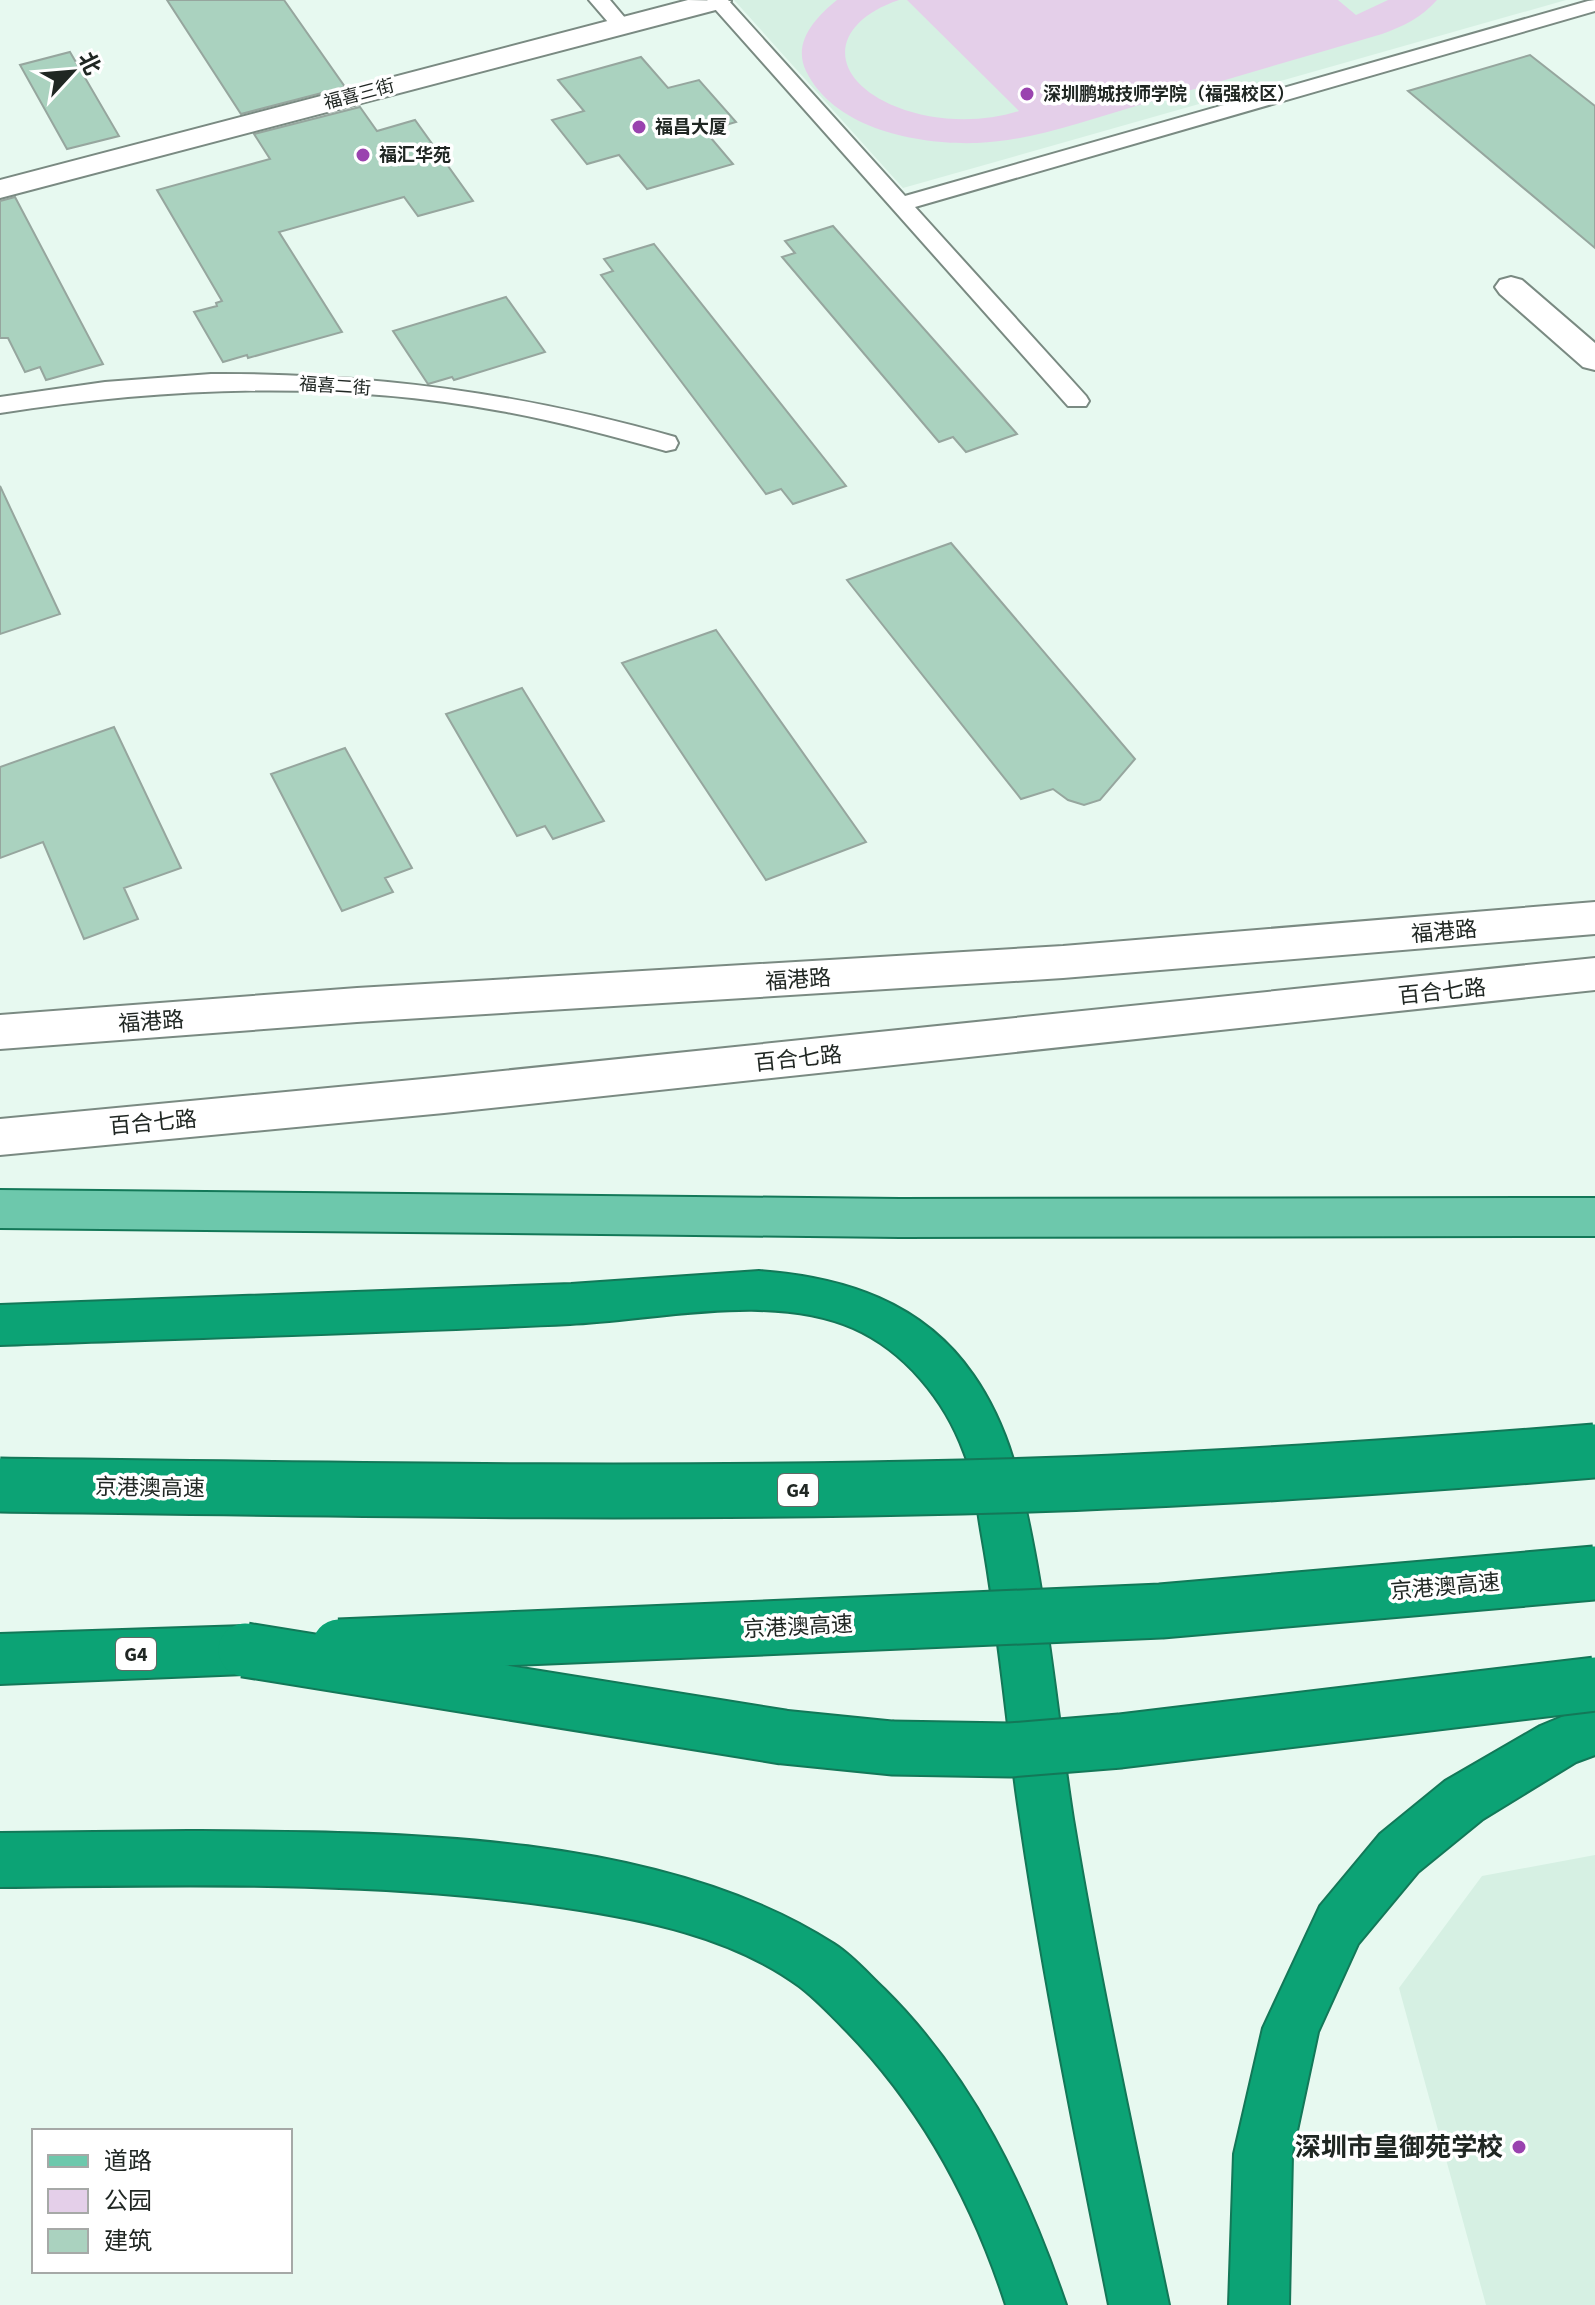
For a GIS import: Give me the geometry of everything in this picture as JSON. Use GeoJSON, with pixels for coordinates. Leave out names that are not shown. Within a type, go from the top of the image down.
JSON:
{"type":"FeatureCollection","features":[{"type":"Feature","properties":{"kind":"highway"},"geometry":{"type":"LineString","coordinates":[[0,1325],[599,1303],[728,1292],[801,1294],[872,1314],[938,1363],[966,1402],[992,1460],[1012,1561],[1047,1821],[1139,2305]]}},
{"type":"Feature","properties":{"kind":"highway","name":"京港澳高速"},"geometry":{"type":"LineString","coordinates":[[0,1485],[462,1491],[875,1489],[1144,1481],[1595,1451]]}},
{"type":"Feature","properties":{"kind":"highway","name":"京港澳高速"},"geometry":{"type":"LineString","coordinates":[[9,1660],[1161,1611],[1595,1573]]}},
{"type":"Feature","properties":{"kind":"highway"},"geometry":{"type":"LineString","coordinates":[[245,1650],[783,1737],[892,1748],[1010,1750],[1120,1741],[1595,1684]]}},
{"type":"Feature","properties":{"kind":"highway"},"geometry":{"type":"LineString","coordinates":[[1259,2305],[1263,2154],[1291,2028],[1339,1925],[1399,1853],[1464,1800],[1558,1744],[1595,1729]]}},
{"type":"Feature","properties":{"kind":"highway"},"geometry":{"type":"LineString","coordinates":[[0,1860],[347,1859],[451,1866],[566,1879],[666,1899],[745,1924],[818,1965],[877,2020],[928,2083],[976,2157],[1022,2261],[1036,2305]]}},
{"type":"Feature","properties":{"kind":"main road"},"geometry":{"type":"LineString","coordinates":[[0,1209],[916,1218],[1595,1217]]}},
{"type":"Feature","properties":{"kind":"street","name":"福喜三街"},"geometry":{"type":"LineString","coordinates":[[0,189],[717,0]]}},
{"type":"Feature","properties":{"kind":"street"},"geometry":{"type":"LineString","coordinates":[[1511,287],[1595,360]]}},
{"type":"Feature","properties":{"kind":"street","name":"福港路"},"geometry":{"type":"LineString","coordinates":[[0,1032],[357,1005],[1063,962],[1595,918]]}},
{"type":"Feature","properties":{"kind":"street","name":"百合七路"},"geometry":{"type":"LineString","coordinates":[[0,1137],[1595,974]]}},
{"type":"Feature","properties":{"kind":"lane"},"geometry":{"type":"LineString","coordinates":[[599,0],[621,25]]}},
{"type":"Feature","properties":{"kind":"lane"},"geometry":{"type":"LineString","coordinates":[[717,0],[1077,401]]}},
{"type":"Feature","properties":{"kind":"lane"},"geometry":{"type":"LineString","coordinates":[[900,204],[1595,5]]}},
{"type":"Feature","properties":{"kind":"lane","name":"福喜二街"},"geometry":{"type":"LineString","coordinates":[[0,405],[142,386],[211,382],[354,386],[470,399],[621,428],[666,443]]}},
{"type":"Feature","properties":{"kind":"shaded area","name":"深圳鹏城技师学院（福强校区）"},"geometry":{"type":"Polygon","coordinates":[[[734,0],[1566,0],[903,188],[734,0]]]}},
{"type":"Feature","properties":{"kind":"shaded area","name":"深圳市皇御苑学校"},"geometry":{"type":"Polygon","coordinates":[[[1595,1855],[1595,2305],[1486,2305],[1399,1988],[1482,1876],[1595,1855]]]}},
{"type":"Feature","properties":{"kind":"green space","name":"深圳鹏城技师学院（福强校区）"},"geometry":{"type":"Polygon","coordinates":[[[837,0],[899,0],[876,10],[859,23],[849,37],[845,52],[848,67],[858,82],[874,95],[911,112],[942,118],[974,119],[1019,111],[907,0],[1338,0],[1356,15],[1388,0],[1437,0],[1412,21],[1382,34],[1057,129],[997,141],[954,143],[880,130],[836,107],[819,91],[806,71],[802,50],[814,22],[837,0]]]}},
{"type":"Feature","properties":{"kind":"building"},"geometry":{"type":"Polygon","coordinates":[[[167,0],[284,0],[345,87],[241,114],[167,0]]]}},
{"type":"Feature","properties":{"kind":"building"},"geometry":{"type":"Polygon","coordinates":[[[70,52],[119,136],[67,149],[20,65],[70,52]]]}},
{"type":"Feature","properties":{"kind":"building"},"geometry":{"type":"Polygon","coordinates":[[[1530,55],[1595,106],[1595,248],[1408,91],[1530,55]]]}},
{"type":"Feature","properties":{"kind":"building","name":"福昌大厦"},"geometry":{"type":"Polygon","coordinates":[[[641,57],[668,88],[699,80],[736,122],[705,131],[733,164],[647,189],[619,155],[587,164],[552,120],[584,111],[558,80],[641,57]]]}},
{"type":"Feature","properties":{"kind":"building"},"geometry":{"type":"Polygon","coordinates":[[[360,107],[377,131],[415,120],[473,201],[418,216],[404,197],[279,232],[342,332],[223,362],[194,312],[217,306],[216,303],[222,301],[157,190],[270,159],[254,134],[360,107]]]}},
{"type":"Feature","properties":{"kind":"building"},"geometry":{"type":"Polygon","coordinates":[[[15,197],[103,364],[46,380],[40,367],[25,372],[8,338],[0,338],[0,201],[15,197]]]}},
{"type":"Feature","properties":{"kind":"building"},"geometry":{"type":"Polygon","coordinates":[[[833,226],[1017,434],[966,452],[953,437],[939,442],[782,257],[795,253],[785,241],[833,226]]]}},
{"type":"Feature","properties":{"kind":"building"},"geometry":{"type":"Polygon","coordinates":[[[654,244],[846,486],[793,504],[781,489],[766,494],[601,275],[613,271],[604,259],[654,244]]]}},
{"type":"Feature","properties":{"kind":"building"},"geometry":{"type":"Polygon","coordinates":[[[506,297],[545,352],[454,380],[452,377],[428,384],[393,331],[506,297]]]}},
{"type":"Feature","properties":{"kind":"building"},"geometry":{"type":"Polygon","coordinates":[[[0,486],[60,614],[0,634],[0,486]]]}},
{"type":"Feature","properties":{"kind":"building"},"geometry":{"type":"Polygon","coordinates":[[[951,543],[1135,759],[1100,800],[1084,805],[1068,800],[1053,789],[1021,799],[847,580],[951,543]]]}},
{"type":"Feature","properties":{"kind":"building"},"geometry":{"type":"Polygon","coordinates":[[[716,630],[866,842],[766,880],[622,663],[716,630]]]}},
{"type":"Feature","properties":{"kind":"building"},"geometry":{"type":"Polygon","coordinates":[[[522,688],[604,821],[553,839],[545,826],[517,836],[446,714],[522,688]]]}},
{"type":"Feature","properties":{"kind":"building"},"geometry":{"type":"Polygon","coordinates":[[[114,727],[181,868],[124,888],[138,919],[84,939],[43,842],[0,858],[0,767],[114,727]]]}},
{"type":"Feature","properties":{"kind":"building"},"geometry":{"type":"Polygon","coordinates":[[[345,748],[412,868],[385,878],[393,892],[342,911],[271,774],[345,748]]]}},
{"type":"Feature","properties":{"kind":"place","name":"深圳鹏城技师学院（福强校区）"},"geometry":{"type":"Point","coordinates":[1027,94]}},
{"type":"Feature","properties":{"kind":"place","name":"福昌大厦"},"geometry":{"type":"Point","coordinates":[639,127]}},
{"type":"Feature","properties":{"kind":"place","name":"福汇华苑"},"geometry":{"type":"Point","coordinates":[363,155]}},
{"type":"Feature","properties":{"kind":"place","name":"深圳市皇御苑学校"},"geometry":{"type":"Point","coordinates":[1519,2147]}}]}
